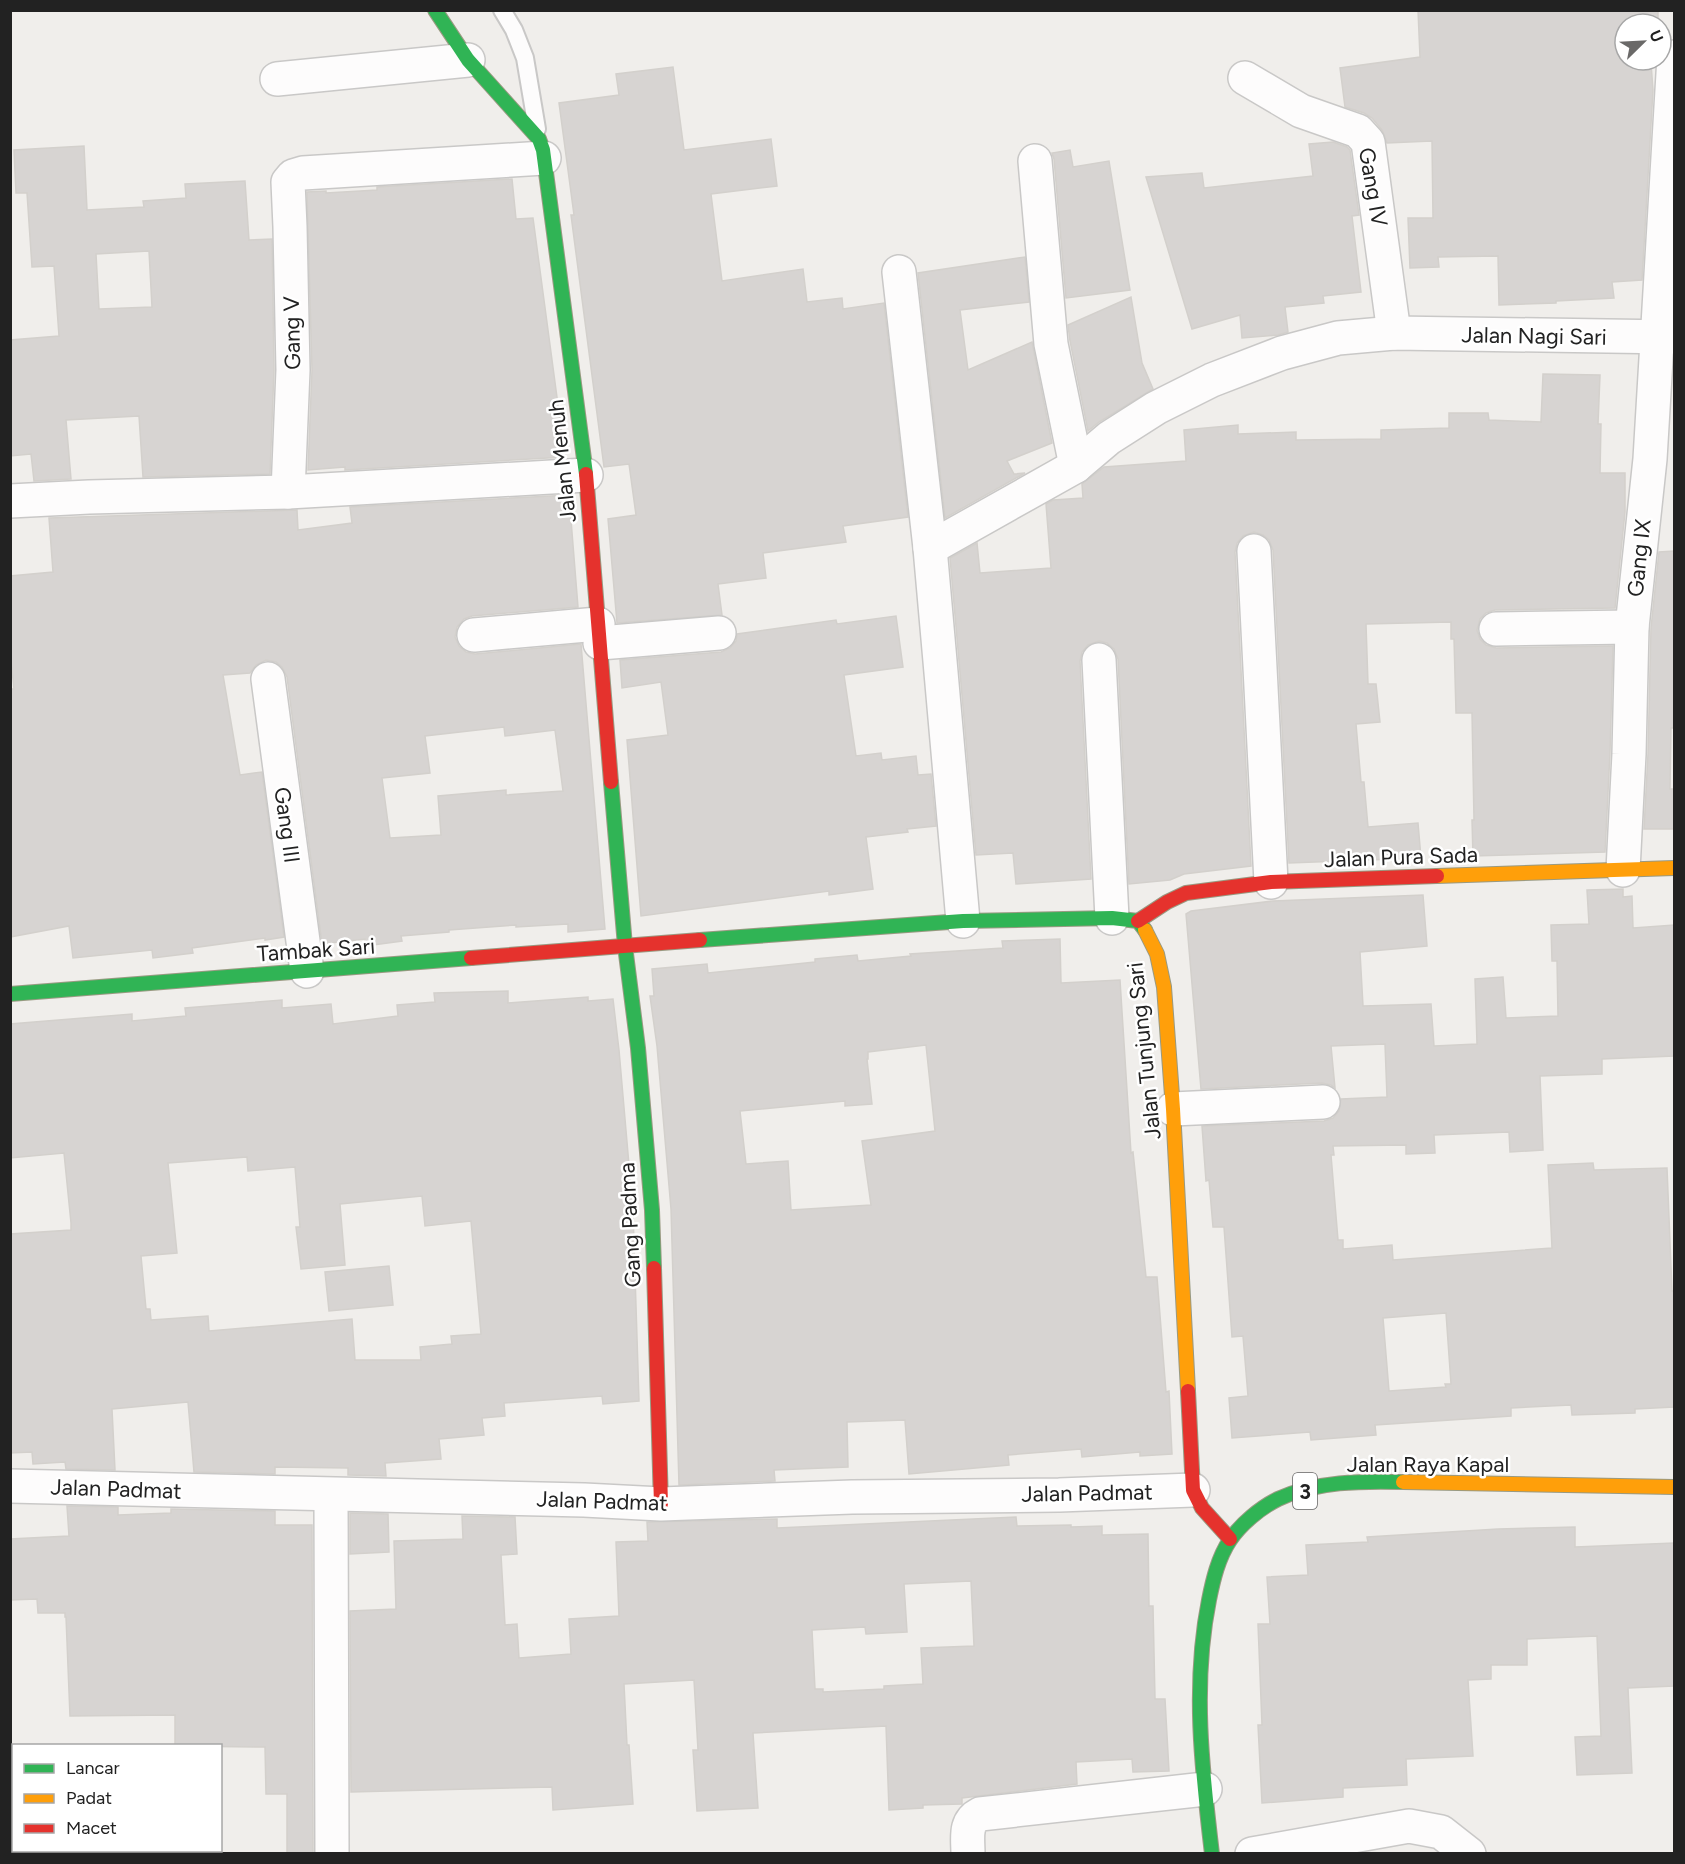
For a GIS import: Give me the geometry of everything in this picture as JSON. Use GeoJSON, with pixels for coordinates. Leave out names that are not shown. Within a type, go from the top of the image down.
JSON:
{"type":"FeatureCollection","features":[{"type":"Feature","properties":{"kind":"main road"},"geometry":{"type":"LineString","coordinates":[[435,10],[468,60],[542,149]]}},
{"type":"Feature","properties":{"kind":"main road","name":"Jalan Menuh"},"geometry":{"type":"LineString","coordinates":[[542,149],[586,475],[625,946]]}},
{"type":"Feature","properties":{"kind":"main road","name":"Jalan Pura Sada"},"geometry":{"type":"LineString","coordinates":[[1125,919],[1186,893],[1271,882],[1619,858],[1674,868]]}},
{"type":"Feature","properties":{"kind":"main road"},"geometry":{"type":"LineString","coordinates":[[625,946],[963,921],[1125,919]]}},
{"type":"Feature","properties":{"kind":"main road","name":"Jalan Tunjung Sari"},"geometry":{"type":"LineString","coordinates":[[1125,919],[1149,934],[1157,954],[1164,987],[1173,1109],[1193,1490],[1202,1508],[1230,1539]]}},
{"type":"Feature","properties":{"kind":"main road","name":"Tambak Sari"},"geometry":{"type":"LineString","coordinates":[[10,994],[625,946]]}},
{"type":"Feature","properties":{"kind":"main road","name":"Gang Padma"},"geometry":{"type":"LineString","coordinates":[[625,946],[638,1048],[652,1210],[661,1504]]}},
{"type":"Feature","properties":{"kind":"main road","name":"Jalan Raya Kapal"},"geometry":{"type":"LineString","coordinates":[[1211,1847],[1199,1690],[1203,1638],[1208,1602],[1217,1566],[1230,1539],[1254,1515],[1278,1499],[1315,1488],[1363,1481],[1674,1488]]}},
{"type":"Feature","properties":{"kind":"street","name":"Gang IX"},"geometry":{"type":"LineString","coordinates":[[1619,858],[1629,754],[1632,627],[1650,459],[1667,337],[1674,57]]}},
{"type":"Feature","properties":{"kind":"street"},"geometry":{"type":"LineString","coordinates":[[277,79],[468,60]]}},
{"type":"Feature","properties":{"kind":"street","name":"Gang IV"},"geometry":{"type":"LineString","coordinates":[[1245,78],[1301,111],[1358,131],[1368,142],[1394,333]]}},
{"type":"Feature","properties":{"kind":"street","name":"Gang V"},"geometry":{"type":"LineString","coordinates":[[288,492],[293,370],[288,182],[293,176],[303,173],[542,149]]}},
{"type":"Feature","properties":{"kind":"street"},"geometry":{"type":"LineString","coordinates":[[1035,161],[1051,344],[1076,466]]}},
{"type":"Feature","properties":{"kind":"street"},"geometry":{"type":"LineString","coordinates":[[899,272],[930,548],[963,921]]}},
{"type":"Feature","properties":{"kind":"street","name":"Jalan Nagi Sari"},"geometry":{"type":"LineString","coordinates":[[930,548],[1076,466],[1108,438],[1156,408],[1212,380],[1282,353],[1338,338],[1394,333],[1667,337]]}},
{"type":"Feature","properties":{"kind":"street"},"geometry":{"type":"LineString","coordinates":[[10,501],[288,492],[586,475]]}},
{"type":"Feature","properties":{"kind":"street"},"geometry":{"type":"LineString","coordinates":[[1254,551],[1271,882]]}},
{"type":"Feature","properties":{"kind":"street"},"geometry":{"type":"LineString","coordinates":[[1496,629],[1632,627]]}},
{"type":"Feature","properties":{"kind":"street"},"geometry":{"type":"LineString","coordinates":[[474,635],[719,633]]}},
{"type":"Feature","properties":{"kind":"street"},"geometry":{"type":"LineString","coordinates":[[1099,660],[1125,919]]}},
{"type":"Feature","properties":{"kind":"street","name":"Gang III"},"geometry":{"type":"LineString","coordinates":[[268,679],[307,971]]}},
{"type":"Feature","properties":{"kind":"street"},"geometry":{"type":"LineString","coordinates":[[1619,858],[1642,693]]}},
{"type":"Feature","properties":{"kind":"street"},"geometry":{"type":"LineString","coordinates":[[1173,1109],[1323,1102]]}},
{"type":"Feature","properties":{"kind":"street","name":"Jalan Padmat"},"geometry":{"type":"LineString","coordinates":[[10,1486],[584,1500],[661,1504],[852,1497],[1059,1495],[1193,1490]]}},
{"type":"Feature","properties":{"kind":"street"},"geometry":{"type":"LineString","coordinates":[[331,1495],[332,1854]]}},
{"type":"Feature","properties":{"kind":"street"},"geometry":{"type":"LineString","coordinates":[[968,1839],[973,1817],[980,1814],[1206,1802]]}},
{"type":"Feature","properties":{"kind":"street"},"geometry":{"type":"LineString","coordinates":[[1252,1854],[1409,1826],[1441,1832],[1469,1854]]}},
{"type":"Feature","properties":{"kind":"lane"},"geometry":{"type":"LineString","coordinates":[[502,10],[514,30],[525,58],[542,149]]}},
{"type":"Feature","properties":{"kind":"building"},"geometry":{"type":"Polygon","coordinates":[[[1418,10],[1658,10],[1658,12],[1613,12],[1613,72],[1652,72],[1653,90],[1642,280],[1612,282],[1614,298],[1499,305],[1498,256],[1438,257],[1439,267],[1410,268],[1408,218],[1433,218],[1432,141],[1387,143],[1382,130],[1372,118],[1345,107],[1340,68],[1420,57],[1418,10]]]}},
{"type":"Feature","properties":{"kind":"building"},"geometry":{"type":"Polygon","coordinates":[[[673,67],[684,150],[771,139],[777,186],[711,194],[722,281],[803,269],[807,302],[842,298],[843,309],[884,303],[908,517],[843,526],[846,542],[763,553],[766,578],[718,584],[722,615],[617,623],[608,519],[636,515],[629,464],[604,467],[571,215],[574,215],[559,103],[619,95],[616,74],[673,67]]]}},
{"type":"Feature","properties":{"kind":"building"},"geometry":{"type":"Polygon","coordinates":[[[1333,142],[1350,150],[1359,215],[1352,216],[1361,292],[1323,296],[1324,303],[1285,307],[1288,332],[1278,335],[1242,338],[1240,315],[1192,329],[1146,177],[1202,173],[1204,188],[1313,176],[1309,144],[1333,142]]]}},
{"type":"Feature","properties":{"kind":"building"},"geometry":{"type":"Polygon","coordinates":[[[84,146],[87,210],[144,207],[143,201],[186,198],[185,184],[245,181],[249,240],[272,239],[274,370],[270,474],[143,477],[139,416],[66,420],[71,479],[34,481],[31,454],[10,456],[10,340],[59,336],[54,266],[32,267],[27,193],[16,193],[14,150],[84,146]],[[149,251],[96,254],[99,309],[152,307],[149,251]]]}},
{"type":"Feature","properties":{"kind":"building"},"geometry":{"type":"Polygon","coordinates":[[[1070,150],[1073,167],[1109,161],[1130,290],[1066,298],[1052,153],[1070,150]]]}},
{"type":"Feature","properties":{"kind":"building"},"geometry":{"type":"Polygon","coordinates":[[[512,179],[516,219],[533,218],[565,457],[345,470],[345,467],[308,470],[312,370],[307,192],[377,190],[377,187],[512,179]]]}},
{"type":"Feature","properties":{"kind":"building"},"geometry":{"type":"Polygon","coordinates":[[[1025,257],[1029,302],[960,310],[968,370],[1032,342],[1052,443],[1007,461],[1014,474],[1025,473],[945,518],[918,273],[1025,257]]]}},
{"type":"Feature","properties":{"kind":"building"},"geometry":{"type":"Polygon","coordinates":[[[1131,297],[1142,363],[1153,389],[1088,431],[1068,325],[1131,297]]]}},
{"type":"Feature","properties":{"kind":"building"},"geometry":{"type":"Polygon","coordinates":[[[1543,374],[1600,375],[1598,424],[1601,424],[1600,473],[1625,473],[1625,512],[1615,608],[1495,610],[1486,613],[1480,619],[1477,630],[1480,639],[1486,645],[1496,648],[1613,646],[1605,852],[1473,856],[1472,713],[1456,713],[1454,639],[1451,639],[1451,622],[1366,624],[1368,684],[1376,684],[1380,722],[1356,724],[1368,827],[1418,823],[1421,858],[1289,863],[1273,550],[1269,540],[1254,532],[1243,536],[1237,543],[1235,552],[1251,866],[1184,874],[1170,880],[1129,884],[1118,659],[1114,649],[1107,643],[1099,641],[1088,645],[1082,652],[1080,661],[1091,879],[1016,884],[1013,853],[976,855],[950,558],[977,543],[980,573],[1051,568],[1046,504],[1053,500],[1083,498],[1082,484],[1104,467],[1186,461],[1184,430],[1238,425],[1238,434],[1296,432],[1296,440],[1381,439],[1381,430],[1449,428],[1449,413],[1488,413],[1489,420],[1541,422],[1543,374]]]}},
{"type":"Feature","properties":{"kind":"building"},"geometry":{"type":"Polygon","coordinates":[[[569,495],[578,607],[472,616],[464,619],[457,627],[455,637],[459,646],[466,652],[475,654],[581,644],[605,929],[568,932],[568,924],[516,927],[516,925],[401,936],[402,941],[366,946],[365,939],[322,944],[287,677],[282,667],[276,662],[266,660],[256,665],[250,673],[223,675],[240,775],[262,772],[284,937],[192,948],[193,953],[153,958],[152,950],[73,958],[69,926],[10,937],[10,689],[14,689],[10,651],[10,576],[53,572],[49,518],[297,510],[298,530],[352,523],[350,507],[569,495]],[[504,727],[425,736],[430,773],[382,778],[390,838],[441,835],[438,796],[506,790],[506,795],[563,791],[555,730],[505,736],[504,727]]]}},
{"type":"Feature","properties":{"kind":"building"},"geometry":{"type":"Polygon","coordinates":[[[1674,551],[1674,728],[1671,728],[1670,789],[1674,789],[1674,829],[1644,829],[1651,628],[1659,552],[1674,551]]]}},
{"type":"Feature","properties":{"kind":"building"},"geometry":{"type":"Polygon","coordinates":[[[896,616],[903,667],[844,675],[856,756],[881,753],[882,760],[916,756],[918,775],[931,774],[936,826],[866,837],[873,889],[829,895],[829,891],[641,916],[627,740],[668,735],[661,682],[622,688],[620,660],[721,652],[730,648],[736,641],[737,634],[836,620],[837,624],[896,616]]]}},
{"type":"Feature","properties":{"kind":"building"},"geometry":{"type":"Polygon","coordinates":[[[1623,889],[1623,897],[1632,896],[1633,928],[1674,925],[1674,1056],[1602,1059],[1602,1074],[1540,1076],[1543,1150],[1510,1152],[1509,1132],[1434,1135],[1435,1153],[1406,1154],[1406,1145],[1333,1146],[1334,1155],[1331,1155],[1338,1240],[1343,1240],[1343,1249],[1392,1245],[1393,1260],[1552,1248],[1548,1165],[1593,1163],[1594,1170],[1667,1168],[1672,1291],[1674,1291],[1674,1407],[1635,1409],[1635,1413],[1572,1415],[1571,1405],[1511,1408],[1511,1416],[1375,1425],[1376,1435],[1311,1440],[1310,1432],[1232,1438],[1229,1398],[1248,1396],[1243,1336],[1232,1337],[1224,1227],[1213,1227],[1209,1180],[1206,1181],[1202,1126],[1324,1121],[1333,1118],[1339,1111],[1341,1099],[1387,1097],[1385,1044],[1331,1046],[1335,1088],[1322,1083],[1201,1089],[1186,914],[1191,911],[1273,901],[1423,895],[1427,946],[1360,952],[1363,1006],[1431,1004],[1434,1046],[1477,1044],[1475,979],[1503,977],[1506,1018],[1558,1016],[1557,961],[1552,961],[1551,925],[1589,924],[1587,890],[1623,889]],[[1446,1313],[1383,1318],[1389,1391],[1446,1387],[1445,1384],[1451,1384],[1446,1313]]]}},
{"type":"Feature","properties":{"kind":"building"},"geometry":{"type":"Polygon","coordinates":[[[1060,939],[1061,983],[1120,980],[1131,1153],[1133,1152],[1146,1277],[1157,1277],[1166,1392],[1169,1391],[1172,1454],[1140,1456],[1140,1452],[1082,1457],[1081,1449],[1008,1455],[1009,1465],[909,1474],[905,1420],[847,1422],[848,1467],[774,1470],[775,1481],[679,1485],[671,1209],[657,1046],[650,996],[654,996],[652,969],[707,964],[708,973],[815,962],[815,959],[857,955],[858,961],[911,956],[910,954],[1003,948],[1002,941],[1060,939]],[[926,1045],[868,1052],[872,1104],[845,1106],[845,1101],[740,1111],[746,1164],[788,1161],[791,1210],[871,1205],[862,1141],[935,1131],[926,1045]]]}},
{"type":"Feature","properties":{"kind":"building"},"geometry":{"type":"Polygon","coordinates":[[[508,991],[508,1003],[588,997],[588,1001],[613,999],[633,1211],[639,1401],[603,1404],[602,1396],[504,1403],[505,1416],[482,1418],[484,1435],[439,1439],[441,1459],[385,1463],[386,1476],[348,1475],[348,1468],[275,1467],[275,1474],[194,1472],[188,1402],[112,1409],[115,1470],[66,1469],[65,1462],[33,1464],[32,1452],[10,1453],[10,1234],[71,1230],[71,1223],[64,1153],[10,1158],[10,1024],[132,1014],[132,1021],[186,1016],[185,1008],[282,1000],[282,1008],[331,1004],[333,1024],[398,1016],[397,1005],[435,1002],[434,993],[508,991]],[[247,1157],[168,1163],[177,1253],[141,1256],[146,1309],[150,1309],[151,1320],[208,1316],[209,1331],[352,1319],[355,1360],[421,1360],[420,1347],[452,1344],[451,1336],[481,1334],[471,1221],[425,1226],[422,1196],[340,1204],[345,1265],[301,1269],[296,1227],[300,1227],[295,1167],[248,1171],[247,1157]]]}},
{"type":"Feature","properties":{"kind":"building"},"geometry":{"type":"Polygon","coordinates":[[[389,1266],[393,1305],[329,1311],[325,1272],[389,1266]]]}},
{"type":"Feature","properties":{"kind":"building"},"geometry":{"type":"Polygon","coordinates":[[[67,1506],[118,1507],[118,1515],[171,1513],[171,1509],[275,1511],[275,1525],[312,1525],[313,1854],[287,1854],[287,1794],[266,1794],[265,1747],[175,1744],[175,1715],[70,1716],[65,1613],[38,1613],[37,1599],[10,1600],[10,1539],[69,1536],[67,1506]]]}},
{"type":"Feature","properties":{"kind":"building"},"geometry":{"type":"Polygon","coordinates":[[[350,1513],[388,1514],[389,1552],[350,1554],[350,1513]]]}},
{"type":"Feature","properties":{"kind":"building"},"geometry":{"type":"Polygon","coordinates":[[[462,1516],[515,1517],[517,1554],[501,1555],[505,1625],[517,1624],[519,1658],[571,1654],[569,1619],[619,1616],[616,1542],[648,1541],[647,1522],[777,1519],[777,1528],[1016,1517],[1017,1526],[1102,1526],[1102,1535],[1148,1534],[1149,1606],[1153,1606],[1155,1699],[1165,1699],[1169,1771],[1133,1772],[1132,1759],[1076,1762],[1077,1784],[962,1798],[962,1804],[923,1805],[923,1808],[889,1810],[886,1726],[753,1733],[758,1808],[697,1811],[693,1750],[698,1750],[694,1680],[624,1684],[633,1804],[553,1810],[552,1787],[351,1792],[350,1611],[396,1609],[394,1541],[463,1539],[462,1516]],[[971,1581],[904,1584],[907,1632],[866,1634],[865,1627],[812,1630],[815,1689],[823,1689],[823,1692],[884,1689],[884,1686],[923,1684],[921,1648],[974,1646],[971,1581]]]}},
{"type":"Feature","properties":{"kind":"building"},"geometry":{"type":"Polygon","coordinates":[[[1575,1527],[1575,1547],[1674,1543],[1674,1686],[1628,1688],[1632,1773],[1577,1775],[1575,1737],[1601,1736],[1597,1636],[1527,1639],[1527,1665],[1491,1665],[1491,1679],[1468,1680],[1473,1756],[1406,1759],[1407,1785],[1343,1788],[1343,1797],[1262,1803],[1258,1725],[1262,1725],[1258,1624],[1270,1624],[1267,1577],[1308,1575],[1306,1545],[1368,1542],[1367,1537],[1575,1527]]]}},
{"type":"Feature","properties":{"kind":"traffic: fast"},"geometry":{"type":"LineString","coordinates":[[435,10],[468,60],[539,139],[543,150],[586,474]]}},
{"type":"Feature","properties":{"kind":"traffic: fast"},"geometry":{"type":"LineString","coordinates":[[611,782],[625,946],[638,1048],[652,1210],[654,1268]]}},
{"type":"Feature","properties":{"kind":"traffic: fast"},"geometry":{"type":"LineString","coordinates":[[700,940],[963,921],[1112,918],[1138,921],[1145,930]]}},
{"type":"Feature","properties":{"kind":"traffic: fast"},"geometry":{"type":"LineString","coordinates":[[10,994],[471,958]]}},
{"type":"Feature","properties":{"kind":"traffic: fast"},"geometry":{"type":"LineString","coordinates":[[1212,1854],[1200,1727],[1201,1663],[1211,1592],[1222,1554],[1234,1534],[1251,1517],[1264,1507],[1293,1493],[1339,1483],[1403,1482]]}},
{"type":"Feature","properties":{"kind":"traffic: slow"},"geometry":{"type":"LineString","coordinates":[[1437,876],[1674,868]]}},
{"type":"Feature","properties":{"kind":"traffic: slow"},"geometry":{"type":"LineString","coordinates":[[1145,930],[1157,954],[1164,987],[1188,1391]]}},
{"type":"Feature","properties":{"kind":"traffic: slow"},"geometry":{"type":"LineString","coordinates":[[1403,1482],[1674,1487]]}},
{"type":"Feature","properties":{"kind":"traffic: jam"},"geometry":{"type":"LineString","coordinates":[[586,474],[611,782]]}},
{"type":"Feature","properties":{"kind":"traffic: jam"},"geometry":{"type":"LineString","coordinates":[[1138,921],[1186,893],[1271,882],[1437,876]]}},
{"type":"Feature","properties":{"kind":"traffic: jam"},"geometry":{"type":"LineString","coordinates":[[471,958],[700,940]]}},
{"type":"Feature","properties":{"kind":"traffic: jam"},"geometry":{"type":"LineString","coordinates":[[654,1268],[661,1504]]}},
{"type":"Feature","properties":{"kind":"traffic: jam"},"geometry":{"type":"LineString","coordinates":[[1188,1391],[1193,1490],[1202,1508],[1230,1539]]}}]}
